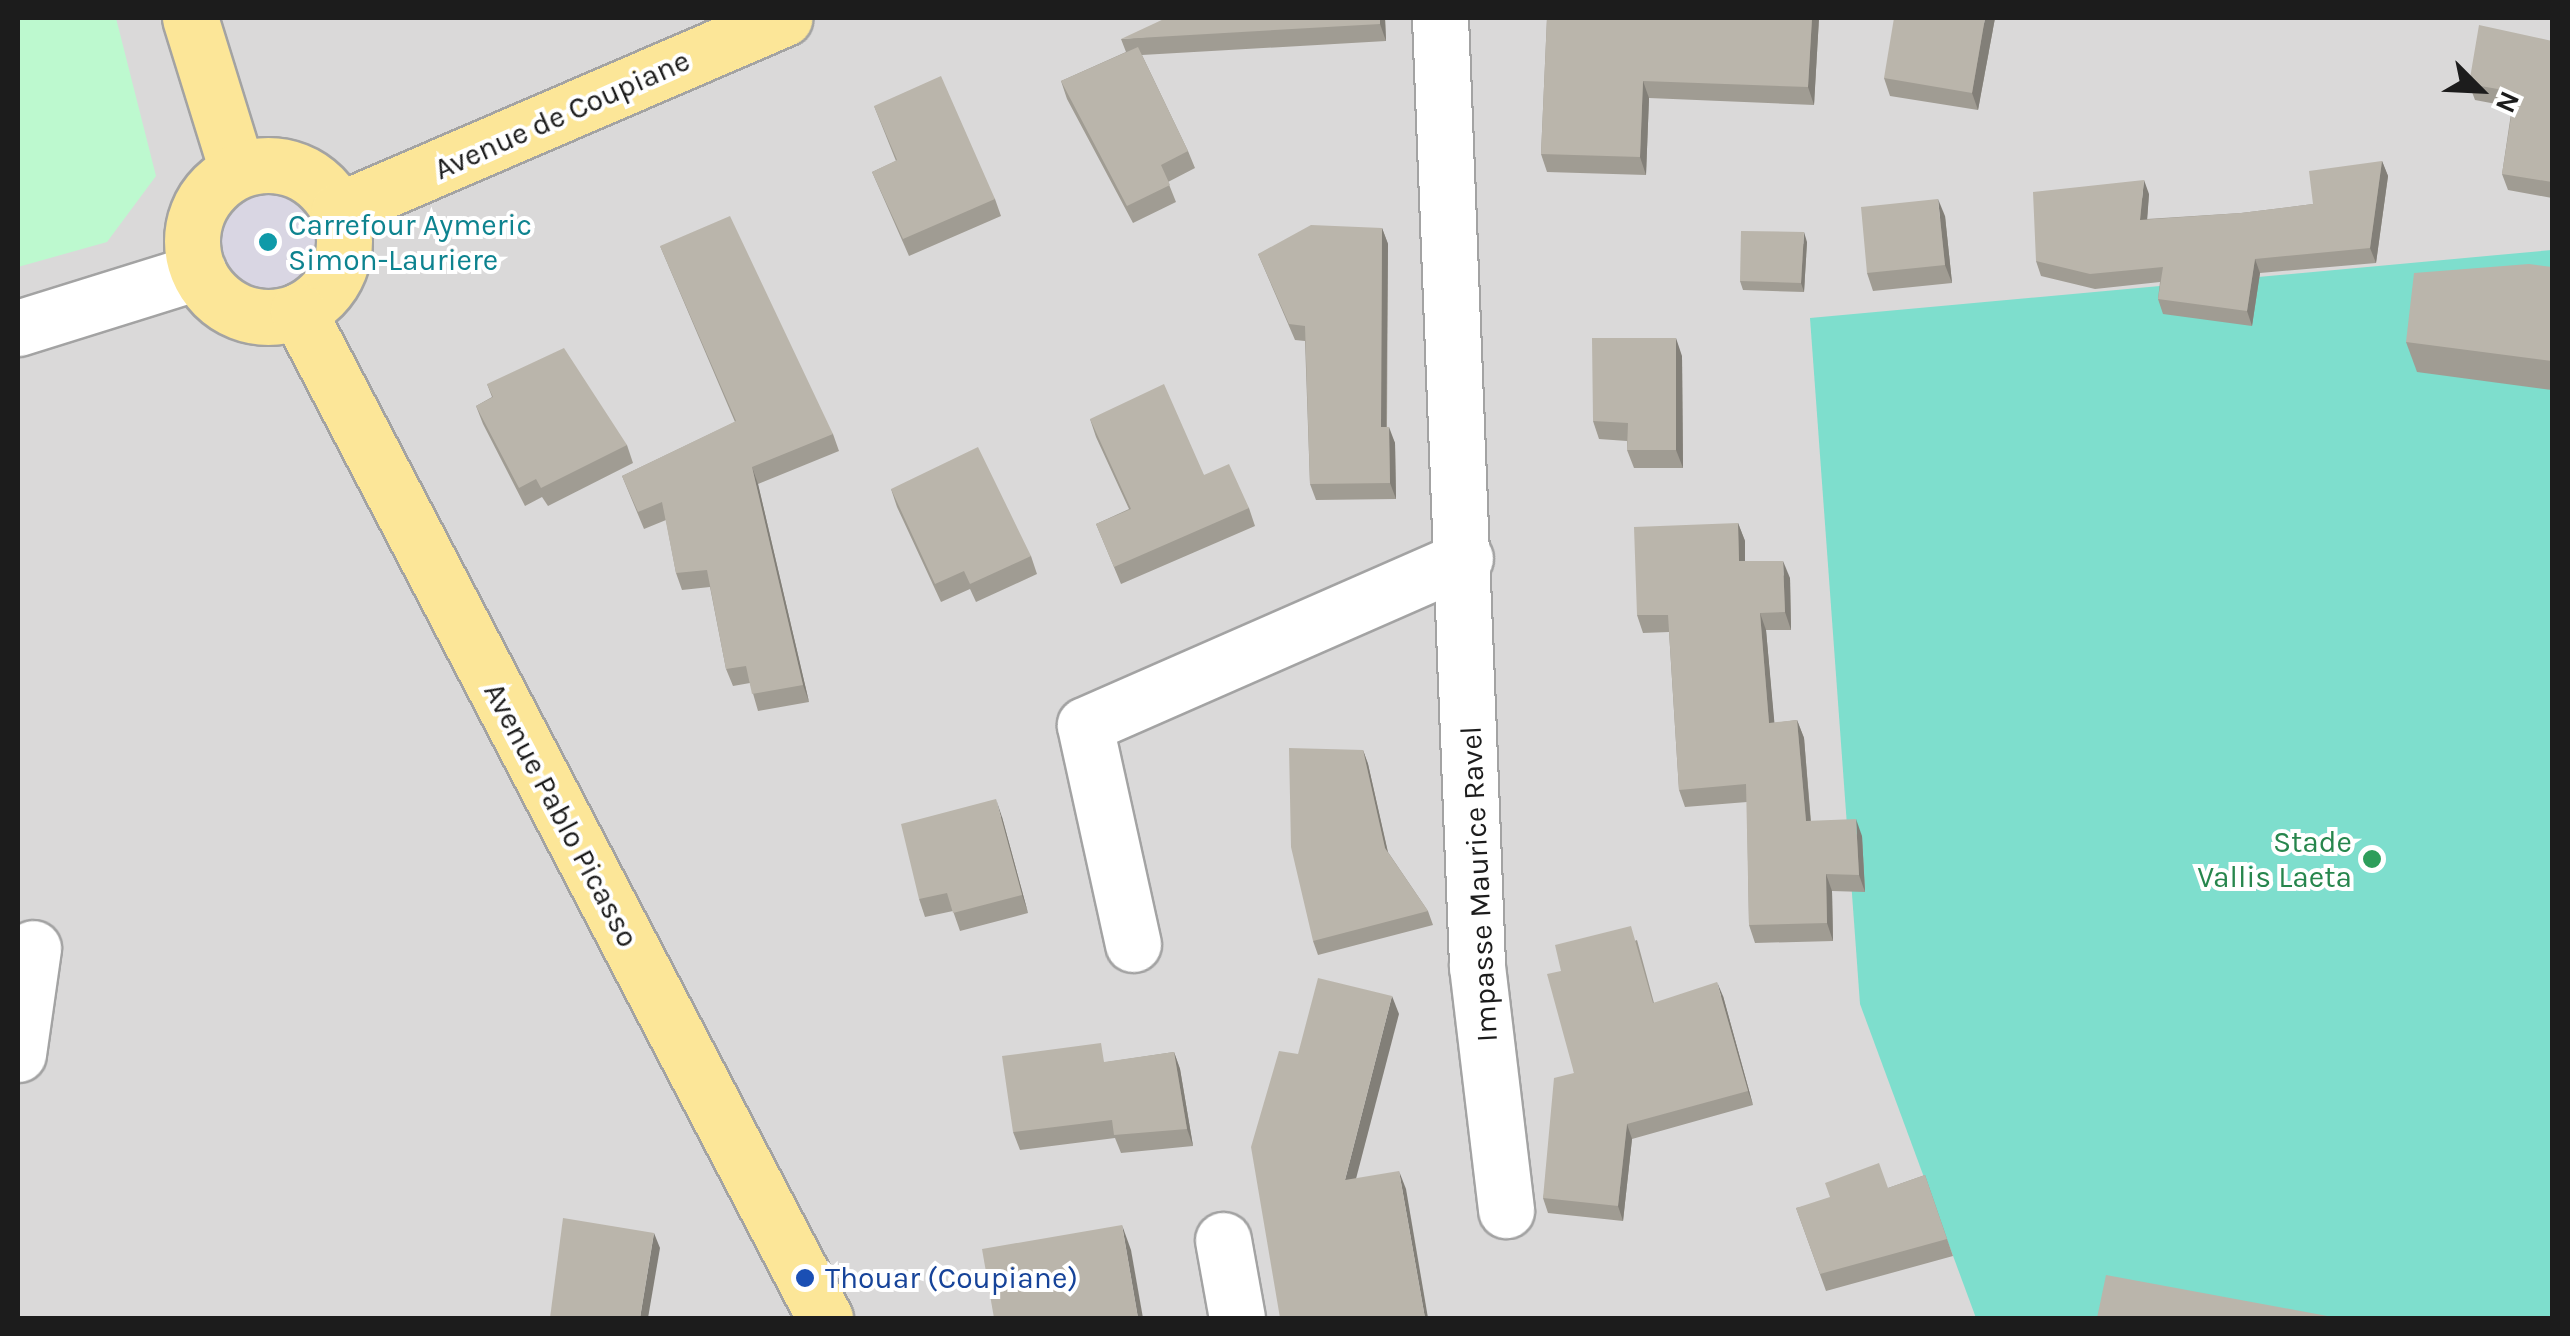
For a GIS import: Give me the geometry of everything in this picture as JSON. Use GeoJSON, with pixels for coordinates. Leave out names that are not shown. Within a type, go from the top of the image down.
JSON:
{"type":"FeatureCollection","features":[{"type":"Feature","properties":{"kind":"main road"},"geometry":{"type":"LineString","coordinates":[[190,18],[237,170]]}},
{"type":"Feature","properties":{"kind":"main road","name":"Avenue de Coupiane"},"geometry":{"type":"LineString","coordinates":[[339,210],[784,18]]}},
{"type":"Feature","properties":{"kind":"main road"},"geometry":{"type":"LineString","coordinates":[[261,164],[308,174],[339,210],[342,262],[330,287],[298,311],[260,318],[234,310],[198,272],[193,225],[202,202],[237,170],[261,164]]}},
{"type":"Feature","properties":{"kind":"main road","name":"Avenue Pablo Picasso"},"geometry":{"type":"LineString","coordinates":[[298,311],[825,1318]]}},
{"type":"Feature","properties":{"kind":"street","name":"Impasse Maurice Ravel"},"geometry":{"type":"LineString","coordinates":[[1440,18],[1465,558],[1478,966],[1506,1210]]}},
{"type":"Feature","properties":{"kind":"street"},"geometry":{"type":"LineString","coordinates":[[18,328],[198,272]]}},
{"type":"Feature","properties":{"kind":"street"},"geometry":{"type":"LineString","coordinates":[[1134,944],[1085,725],[1465,558]]}},
{"type":"Feature","properties":{"kind":"street"},"geometry":{"type":"LineString","coordinates":[[18,1054],[33,948]]}},
{"type":"Feature","properties":{"kind":"street"},"geometry":{"type":"LineString","coordinates":[[1223,1240],[1237,1318]]}},
{"type":"Feature","properties":{"kind":"shaded area"},"geometry":{"type":"Polygon","coordinates":[[[18,18],[2552,18],[2552,1318],[18,1318],[18,18]]]}},
{"type":"Feature","properties":{"kind":"shaded area","name":"Carrefour Aymeric Simon-Lauriere"},"geometry":{"type":"Polygon","coordinates":[[[269,165],[298,171],[323,187],[339,212],[345,241],[339,270],[323,295],[298,311],[269,317],[240,311],[215,295],[199,270],[193,241],[199,212],[215,187],[240,171],[269,165]]]}},
{"type":"Feature","properties":{"kind":"shaded area"},"geometry":{"type":"Polygon","coordinates":[[[2552,250],[2552,1318],[1976,1318],[1860,1004],[1810,318],[2552,250]]]}},
{"type":"Feature","properties":{"kind":"green space"},"geometry":{"type":"Polygon","coordinates":[[[18,18],[116,18],[156,176],[107,242],[18,267],[18,18]]]}},
{"type":"Feature","properties":{"kind":"building"},"geometry":{"type":"Polygon","coordinates":[[[1166,18],[1380,18],[1380,24],[1121,39],[1166,18]]]}},
{"type":"Feature","properties":{"kind":"building"},"geometry":{"type":"Polygon","coordinates":[[[1547,18],[1812,18],[1808,87],[1643,81],[1640,157],[1541,154],[1547,18]]]}},
{"type":"Feature","properties":{"kind":"building"},"geometry":{"type":"Polygon","coordinates":[[[1894,18],[1985,18],[1972,93],[1884,78],[1894,18]]]}},
{"type":"Feature","properties":{"kind":"building"},"geometry":{"type":"Polygon","coordinates":[[[2479,25],[2552,41],[2552,182],[2502,174],[2515,92],[2469,84],[2479,25]]]}},
{"type":"Feature","properties":{"kind":"building"},"geometry":{"type":"Polygon","coordinates":[[[1138,47],[1188,151],[1161,165],[1170,185],[1127,206],[1061,81],[1138,47]]]}},
{"type":"Feature","properties":{"kind":"building"},"geometry":{"type":"Polygon","coordinates":[[[941,76],[995,199],[903,239],[872,172],[897,160],[874,106],[941,76]]]}},
{"type":"Feature","properties":{"kind":"building"},"geometry":{"type":"Polygon","coordinates":[[[2382,161],[2370,248],[2255,259],[2247,311],[2158,299],[2163,267],[2090,274],[2036,261],[2033,192],[2144,180],[2140,220],[2241,213],[2313,204],[2309,171],[2382,161]]]}},
{"type":"Feature","properties":{"kind":"building"},"geometry":{"type":"Polygon","coordinates":[[[1938,199],[1945,265],[1867,273],[1861,207],[1938,199]]]}},
{"type":"Feature","properties":{"kind":"building"},"geometry":{"type":"Polygon","coordinates":[[[730,216],[833,434],[752,467],[803,685],[752,694],[746,666],[726,669],[707,570],[676,573],[662,502],[638,512],[622,476],[736,421],[660,246],[730,216]]]}},
{"type":"Feature","properties":{"kind":"building"},"geometry":{"type":"Polygon","coordinates":[[[1311,225],[1382,228],[1381,427],[1389,427],[1390,483],[1310,484],[1305,326],[1289,324],[1258,254],[1311,225]]]}},
{"type":"Feature","properties":{"kind":"building"},"geometry":{"type":"Polygon","coordinates":[[[1741,231],[1804,232],[1801,283],[1740,281],[1741,231]]]}},
{"type":"Feature","properties":{"kind":"building"},"geometry":{"type":"Polygon","coordinates":[[[2529,264],[2552,267],[2552,361],[2406,342],[2414,273],[2529,264]]]}},
{"type":"Feature","properties":{"kind":"building"},"geometry":{"type":"Polygon","coordinates":[[[1592,338],[1676,338],[1676,450],[1627,450],[1628,423],[1593,421],[1592,338]]]}},
{"type":"Feature","properties":{"kind":"building"},"geometry":{"type":"Polygon","coordinates":[[[564,348],[627,445],[541,488],[536,479],[519,488],[476,406],[493,397],[487,384],[564,348]]]}},
{"type":"Feature","properties":{"kind":"building"},"geometry":{"type":"Polygon","coordinates":[[[1164,384],[1204,475],[1229,464],[1249,508],[1114,567],[1096,524],[1131,509],[1090,419],[1164,384]]]}},
{"type":"Feature","properties":{"kind":"building"},"geometry":{"type":"Polygon","coordinates":[[[978,447],[1031,556],[970,584],[964,571],[935,584],[891,489],[978,447]]]}},
{"type":"Feature","properties":{"kind":"building"},"geometry":{"type":"Polygon","coordinates":[[[1738,523],[1739,561],[1783,561],[1785,612],[1760,613],[1769,723],[1797,720],[1806,821],[1856,819],[1859,875],[1826,874],[1827,923],[1749,925],[1746,784],[1679,790],[1668,615],[1637,615],[1634,527],[1738,523]]]}},
{"type":"Feature","properties":{"kind":"building"},"geometry":{"type":"Polygon","coordinates":[[[1289,748],[1363,750],[1385,848],[1428,911],[1313,941],[1291,847],[1289,748]]]}},
{"type":"Feature","properties":{"kind":"building"},"geometry":{"type":"Polygon","coordinates":[[[996,799],[1022,895],[953,913],[947,893],[919,899],[901,824],[996,799]]]}},
{"type":"Feature","properties":{"kind":"building"},"geometry":{"type":"Polygon","coordinates":[[[1631,926],[1653,1003],[1717,982],[1748,1091],[1627,1124],[1618,1206],[1543,1198],[1554,1078],[1574,1073],[1547,974],[1561,971],[1555,945],[1631,926]]]}},
{"type":"Feature","properties":{"kind":"building"},"geometry":{"type":"Polygon","coordinates":[[[1318,978],[1392,996],[1345,1180],[1399,1171],[1425,1318],[1280,1318],[1251,1147],[1279,1051],[1298,1054],[1318,978]]]}},
{"type":"Feature","properties":{"kind":"building"},"geometry":{"type":"Polygon","coordinates":[[[1101,1043],[1104,1062],[1174,1052],[1187,1129],[1114,1135],[1112,1120],[1013,1132],[1002,1056],[1101,1043]]]}},
{"type":"Feature","properties":{"kind":"building"},"geometry":{"type":"Polygon","coordinates":[[[1879,1163],[1888,1188],[1925,1175],[1947,1239],[1820,1274],[1796,1208],[1830,1197],[1825,1183],[1879,1163]]]}},
{"type":"Feature","properties":{"kind":"building"},"geometry":{"type":"Polygon","coordinates":[[[563,1218],[654,1233],[640,1318],[550,1318],[563,1218]]]}},
{"type":"Feature","properties":{"kind":"building"},"geometry":{"type":"Polygon","coordinates":[[[1122,1225],[1138,1318],[994,1318],[982,1249],[1122,1225]]]}},
{"type":"Feature","properties":{"kind":"building"},"geometry":{"type":"Polygon","coordinates":[[[2106,1275],[2338,1318],[2097,1318],[2106,1275]]]}},
{"type":"Feature","properties":{"kind":"place","name":"Carrefour Aymeric Simon-Lauriere"},"geometry":{"type":"Point","coordinates":[268,242]}},
{"type":"Feature","properties":{"kind":"place","name":"Stade Vallis Laeta"},"geometry":{"type":"Point","coordinates":[2372,859]}},
{"type":"Feature","properties":{"kind":"place","name":"Thouar (Coupiane)"},"geometry":{"type":"Point","coordinates":[805,1278]}}]}
